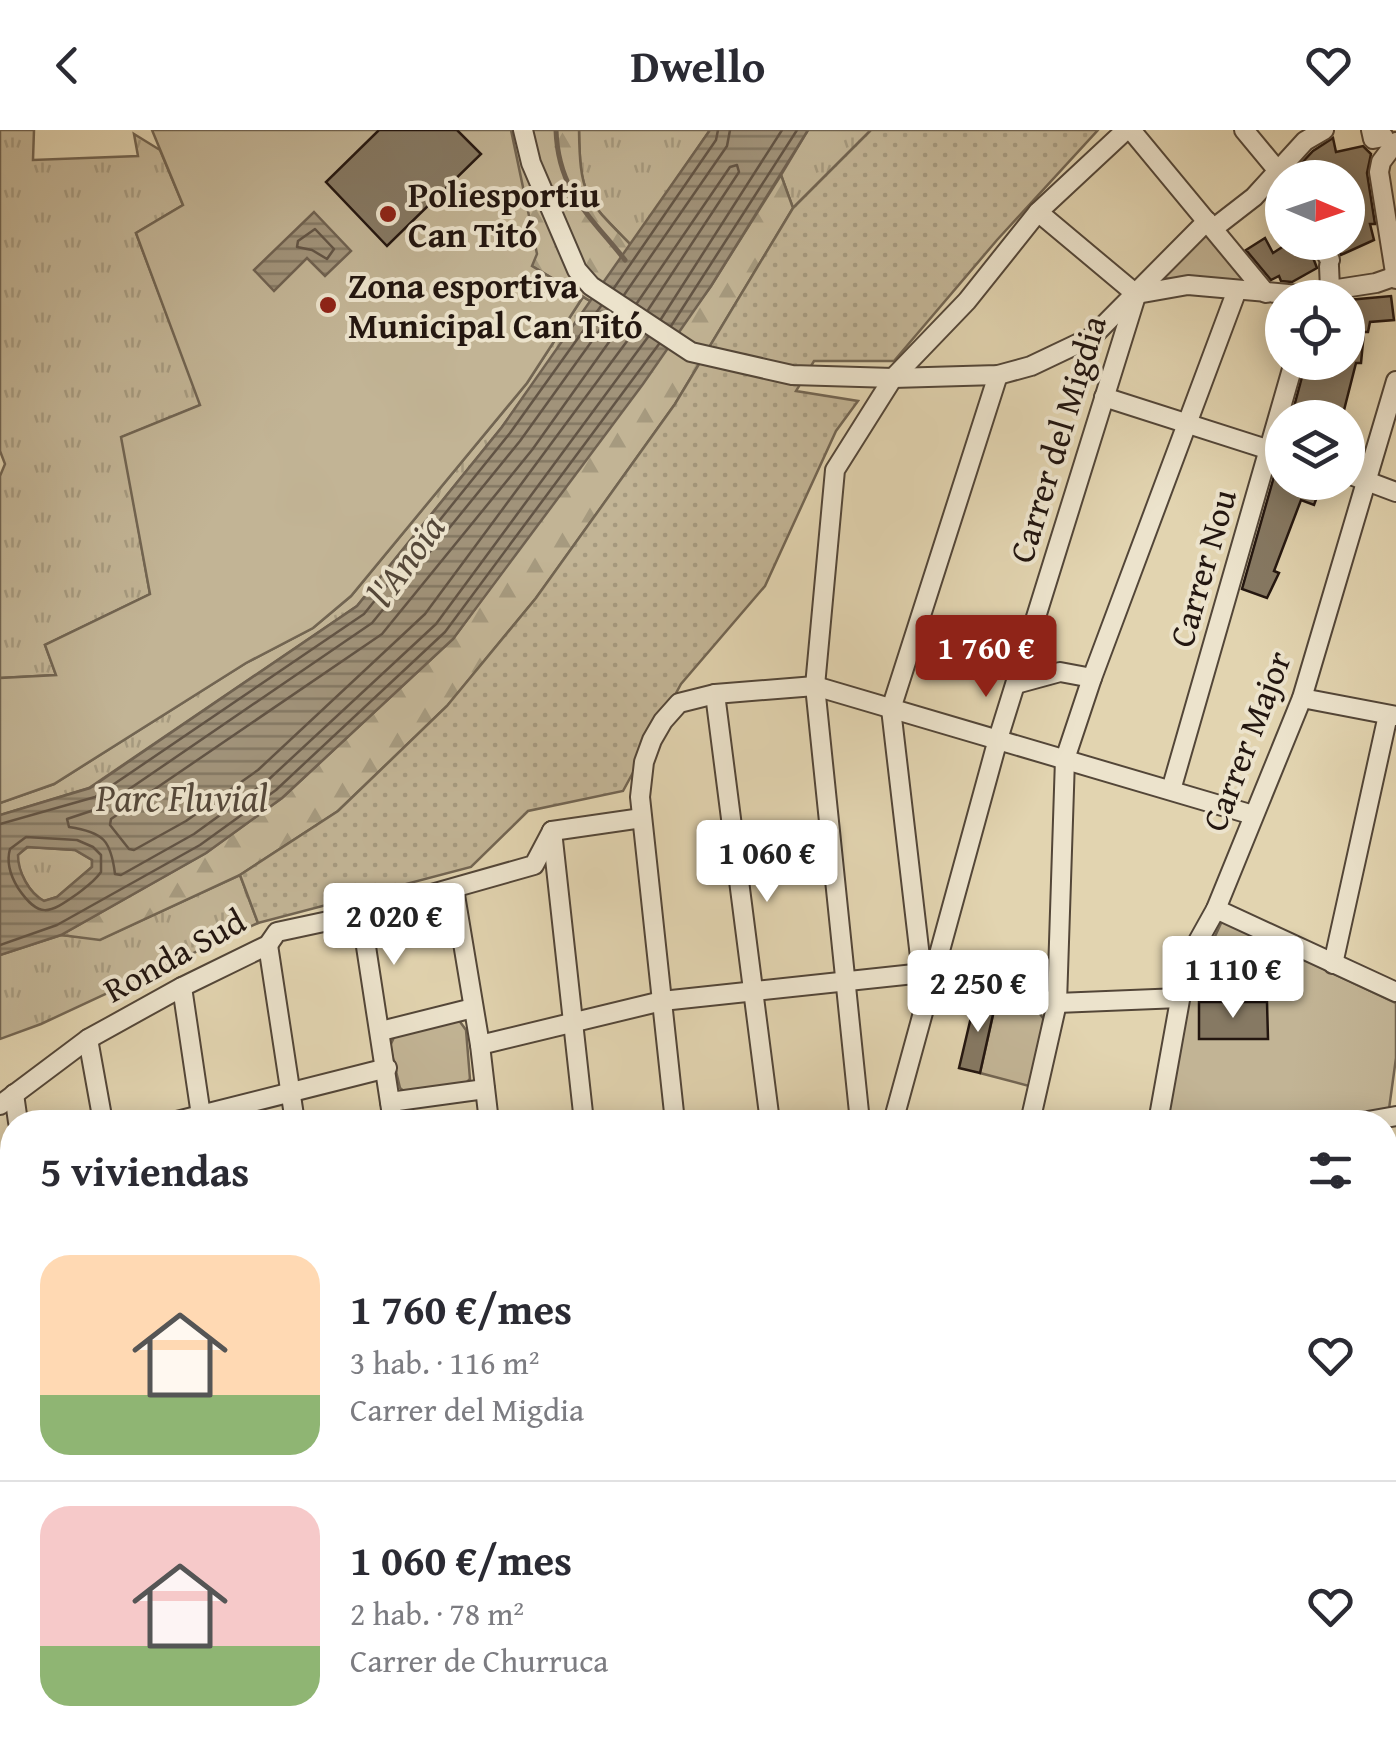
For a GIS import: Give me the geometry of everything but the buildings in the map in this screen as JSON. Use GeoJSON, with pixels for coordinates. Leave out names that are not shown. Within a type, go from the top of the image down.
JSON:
{"type":"FeatureCollection","features":[{"type":"Feature","properties":{"kind":"street"},"geometry":{"type":"LineString","coordinates":[[523,130],[531,163],[577,270],[591,286],[689,350],[792,375],[998,376],[1031,366],[1092,337],[1210,224],[1265,188]]}},
{"type":"Feature","properties":{"kind":"street"},"geometry":{"type":"LineString","coordinates":[[859,1110],[815,686],[835,470],[893,378],[967,301],[1038,212],[1128,130],[1265,286]]}},
{"type":"Feature","properties":{"kind":"street"},"geometry":{"type":"LineString","coordinates":[[1244,130],[1271,160]]}},
{"type":"Feature","properties":{"kind":"street"},"geometry":{"type":"LineString","coordinates":[[1293,160],[1305,140],[1324,130]]}},
{"type":"Feature","properties":{"kind":"street"},"geometry":{"type":"LineString","coordinates":[[1365,284],[1396,278],[1380,172],[1387,142]]}},
{"type":"Feature","properties":{"kind":"street"},"geometry":{"type":"LineString","coordinates":[[1038,212],[1136,294]]}},
{"type":"Feature","properties":{"kind":"street"},"geometry":{"type":"LineString","coordinates":[[1136,294],[1188,284],[1265,293]]}},
{"type":"Feature","properties":{"kind":"street"},"geometry":{"type":"LineString","coordinates":[[1033,1110],[1057,1003],[1065,759],[1237,290]]}},
{"type":"Feature","properties":{"kind":"street","name":"Carrer del Migdia"},"geometry":{"type":"LineString","coordinates":[[896,1110],[998,739],[1136,294]]}},
{"type":"Feature","properties":{"kind":"street"},"geometry":{"type":"LineString","coordinates":[[933,972],[920,957],[891,709],[998,376]]}},
{"type":"Feature","properties":{"kind":"street","name":"Carrer Major"},"geometry":{"type":"LineString","coordinates":[[1160,1110],[1187,960],[1216,908],[1302,698],[1396,381]]}},
{"type":"Feature","properties":{"kind":"street"},"geometry":{"type":"LineString","coordinates":[[1104,397],[1265,449]]}},
{"type":"Feature","properties":{"kind":"street"},"geometry":{"type":"LineString","coordinates":[[1365,479],[1396,492]]}},
{"type":"Feature","properties":{"kind":"street","name":"Carrer Nou"},"geometry":{"type":"LineString","coordinates":[[1171,790],[1265,487]]}},
{"type":"Feature","properties":{"kind":"street"},"geometry":{"type":"LineString","coordinates":[[1016,684],[1060,672],[1092,678]]}},
{"type":"Feature","properties":{"kind":"street"},"geometry":{"type":"LineString","coordinates":[[675,1110],[642,818],[644,762],[663,720],[679,703],[715,694],[815,686],[1253,815]]}},
{"type":"Feature","properties":{"kind":"street"},"geometry":{"type":"LineString","coordinates":[[715,694],[769,1110]]}},
{"type":"Feature","properties":{"kind":"street"},"geometry":{"type":"LineString","coordinates":[[1302,698],[1392,716],[1333,964]]}},
{"type":"Feature","properties":{"kind":"street"},"geometry":{"type":"LineString","coordinates":[[583,1110],[552,831],[642,818]]}},
{"type":"Feature","properties":{"kind":"street","name":"Ronda Sud"},"geometry":{"type":"LineString","coordinates":[[7,1100],[88,1040],[268,945],[277,932],[361,914],[534,865],[552,831]]}},
{"type":"Feature","properties":{"kind":"street"},"geometry":{"type":"LineString","coordinates":[[454,888],[488,1110]]}},
{"type":"Feature","properties":{"kind":"street"},"geometry":{"type":"LineString","coordinates":[[1216,908],[1396,992]]}},
{"type":"Feature","properties":{"kind":"street"},"geometry":{"type":"LineString","coordinates":[[361,914],[391,1110]]}},
{"type":"Feature","properties":{"kind":"street"},"geometry":{"type":"LineString","coordinates":[[268,945],[294,1110]]}},
{"type":"Feature","properties":{"kind":"street"},"geometry":{"type":"LineString","coordinates":[[480,1046],[662,1001],[933,972],[1057,1003],[1180,998]]}},
{"type":"Feature","properties":{"kind":"street"},"geometry":{"type":"LineString","coordinates":[[182,988],[200,1110]]}},
{"type":"Feature","properties":{"kind":"street"},"geometry":{"type":"LineString","coordinates":[[381,1032],[473,1008]]}},
{"type":"Feature","properties":{"kind":"street"},"geometry":{"type":"LineString","coordinates":[[88,1040],[101,1110]]}},
{"type":"Feature","properties":{"kind":"street"},"geometry":{"type":"LineString","coordinates":[[232,1110],[386,1068]]}},
{"type":"Feature","properties":{"kind":"street"},"geometry":{"type":"LineString","coordinates":[[390,1102],[485,1090]]}},
{"type":"Feature","properties":{"kind":"green space"},"geometry":{"type":"Polygon","coordinates":[[[0,130],[34,130],[33,160],[138,156],[134,134],[160,150],[183,205],[136,233],[201,405],[122,437],[150,594],[45,645],[56,675],[0,678],[0,476],[5,464],[0,451],[0,130]]]}},
{"type":"Feature","properties":{"kind":"green space"},"geometry":{"type":"Polygon","coordinates":[[[152,130],[511,130],[537,254],[532,266],[583,297],[527,383],[351,596],[313,628],[246,663],[54,784],[0,803],[0,678],[56,675],[45,645],[150,594],[121,437],[200,405],[136,233],[183,205],[152,130]]]}},
{"type":"Feature","properties":{"kind":"green space"},"geometry":{"type":"Polygon","coordinates":[[[511,130],[579,130],[584,184],[595,206],[631,245],[592,302],[532,266],[511,130]]]}},
{"type":"Feature","properties":{"kind":"green space"},"geometry":{"type":"Polygon","coordinates":[[[579,130],[710,130],[631,245],[588,195],[581,170],[579,130]]]}},
{"type":"Feature","properties":{"kind":"green space"},"geometry":{"type":"Polygon","coordinates":[[[808,130],[871,130],[793,208],[781,175],[808,130]]]}},
{"type":"Feature","properties":{"kind":"green space"},"geometry":{"type":"Polygon","coordinates":[[[871,130],[1098,130],[894,361],[814,361],[796,391],[858,401],[836,431],[765,586],[681,684],[623,791],[528,811],[471,867],[258,923],[240,875],[338,811],[447,706],[536,598],[675,404],[793,208],[871,130]]]}},
{"type":"Feature","properties":{"kind":"green space"},"geometry":{"type":"Polygon","coordinates":[[[781,175],[793,208],[675,404],[536,598],[447,706],[338,811],[240,875],[100,940],[61,935],[206,853],[282,798],[453,639],[711,286],[781,175]]]}},
{"type":"Feature","properties":{"kind":"green space"},"geometry":{"type":"Polygon","coordinates":[[[1207,228],[1256,286],[1159,278],[1207,228]]]}},
{"type":"Feature","properties":{"kind":"green space"},"geometry":{"type":"Polygon","coordinates":[[[583,297],[592,302],[502,427],[357,606],[89,788],[0,815],[0,803],[54,784],[246,663],[313,628],[351,596],[527,383],[583,297]]]}},
{"type":"Feature","properties":{"kind":"green space"},"geometry":{"type":"Polygon","coordinates":[[[28,847],[75,850],[92,860],[92,867],[57,897],[44,901],[29,887],[20,868],[17,855],[28,847]]]}},
{"type":"Feature","properties":{"kind":"green space"},"geometry":{"type":"Polygon","coordinates":[[[240,875],[258,923],[41,1024],[0,1039],[0,955],[61,935],[101,939],[240,875]]]}},
{"type":"Feature","properties":{"kind":"green space"},"geometry":{"type":"Polygon","coordinates":[[[1222,921],[1396,1003],[1396,1058],[1389,1109],[1168,1110],[1190,991],[1222,921]]]}},
{"type":"Feature","properties":{"kind":"green space"},"geometry":{"type":"Polygon","coordinates":[[[997,997],[1031,1008],[1045,1022],[1029,1086],[980,1073],[997,997]]]}},
{"type":"Feature","properties":{"kind":"green space"},"geometry":{"type":"Polygon","coordinates":[[[458,1019],[466,1030],[470,1079],[464,1085],[406,1093],[400,1088],[390,1046],[395,1035],[458,1019]]]}},
{"type":"Feature","properties":{"kind":"water","name":"Parc Fluvial"},"geometry":{"type":"Polygon","coordinates":[[[710,130],[808,130],[711,286],[643,384],[453,639],[282,798],[206,853],[61,935],[0,955],[0,815],[90,788],[357,606],[502,427],[710,130]],[[27,847],[18,855],[25,881],[44,901],[57,897],[92,867],[92,860],[75,850],[27,847]]]}},
{"type":"Feature","properties":{"kind":"water"},"geometry":{"type":"Polygon","coordinates":[[[314,212],[351,251],[325,276],[307,258],[274,291],[254,270],[314,212]]]}},
{"type":"Feature","properties":{"kind":"waterway"},"geometry":{"type":"LineString","coordinates":[[556,130],[569,186],[625,260]]}},
{"type":"Feature","properties":{"kind":"place","name":"Poliesportiu Can Titó"},"geometry":{"type":"Point","coordinates":[388,214]}},
{"type":"Feature","properties":{"kind":"place","name":"Zona esportiva Municipal Can Titó"},"geometry":{"type":"Point","coordinates":[328,305]}},
{"type":"Feature","properties":{"kind":"water label","name":"l'Anoia"},"geometry":{"type":"Point","coordinates":[405,560]}}]}
